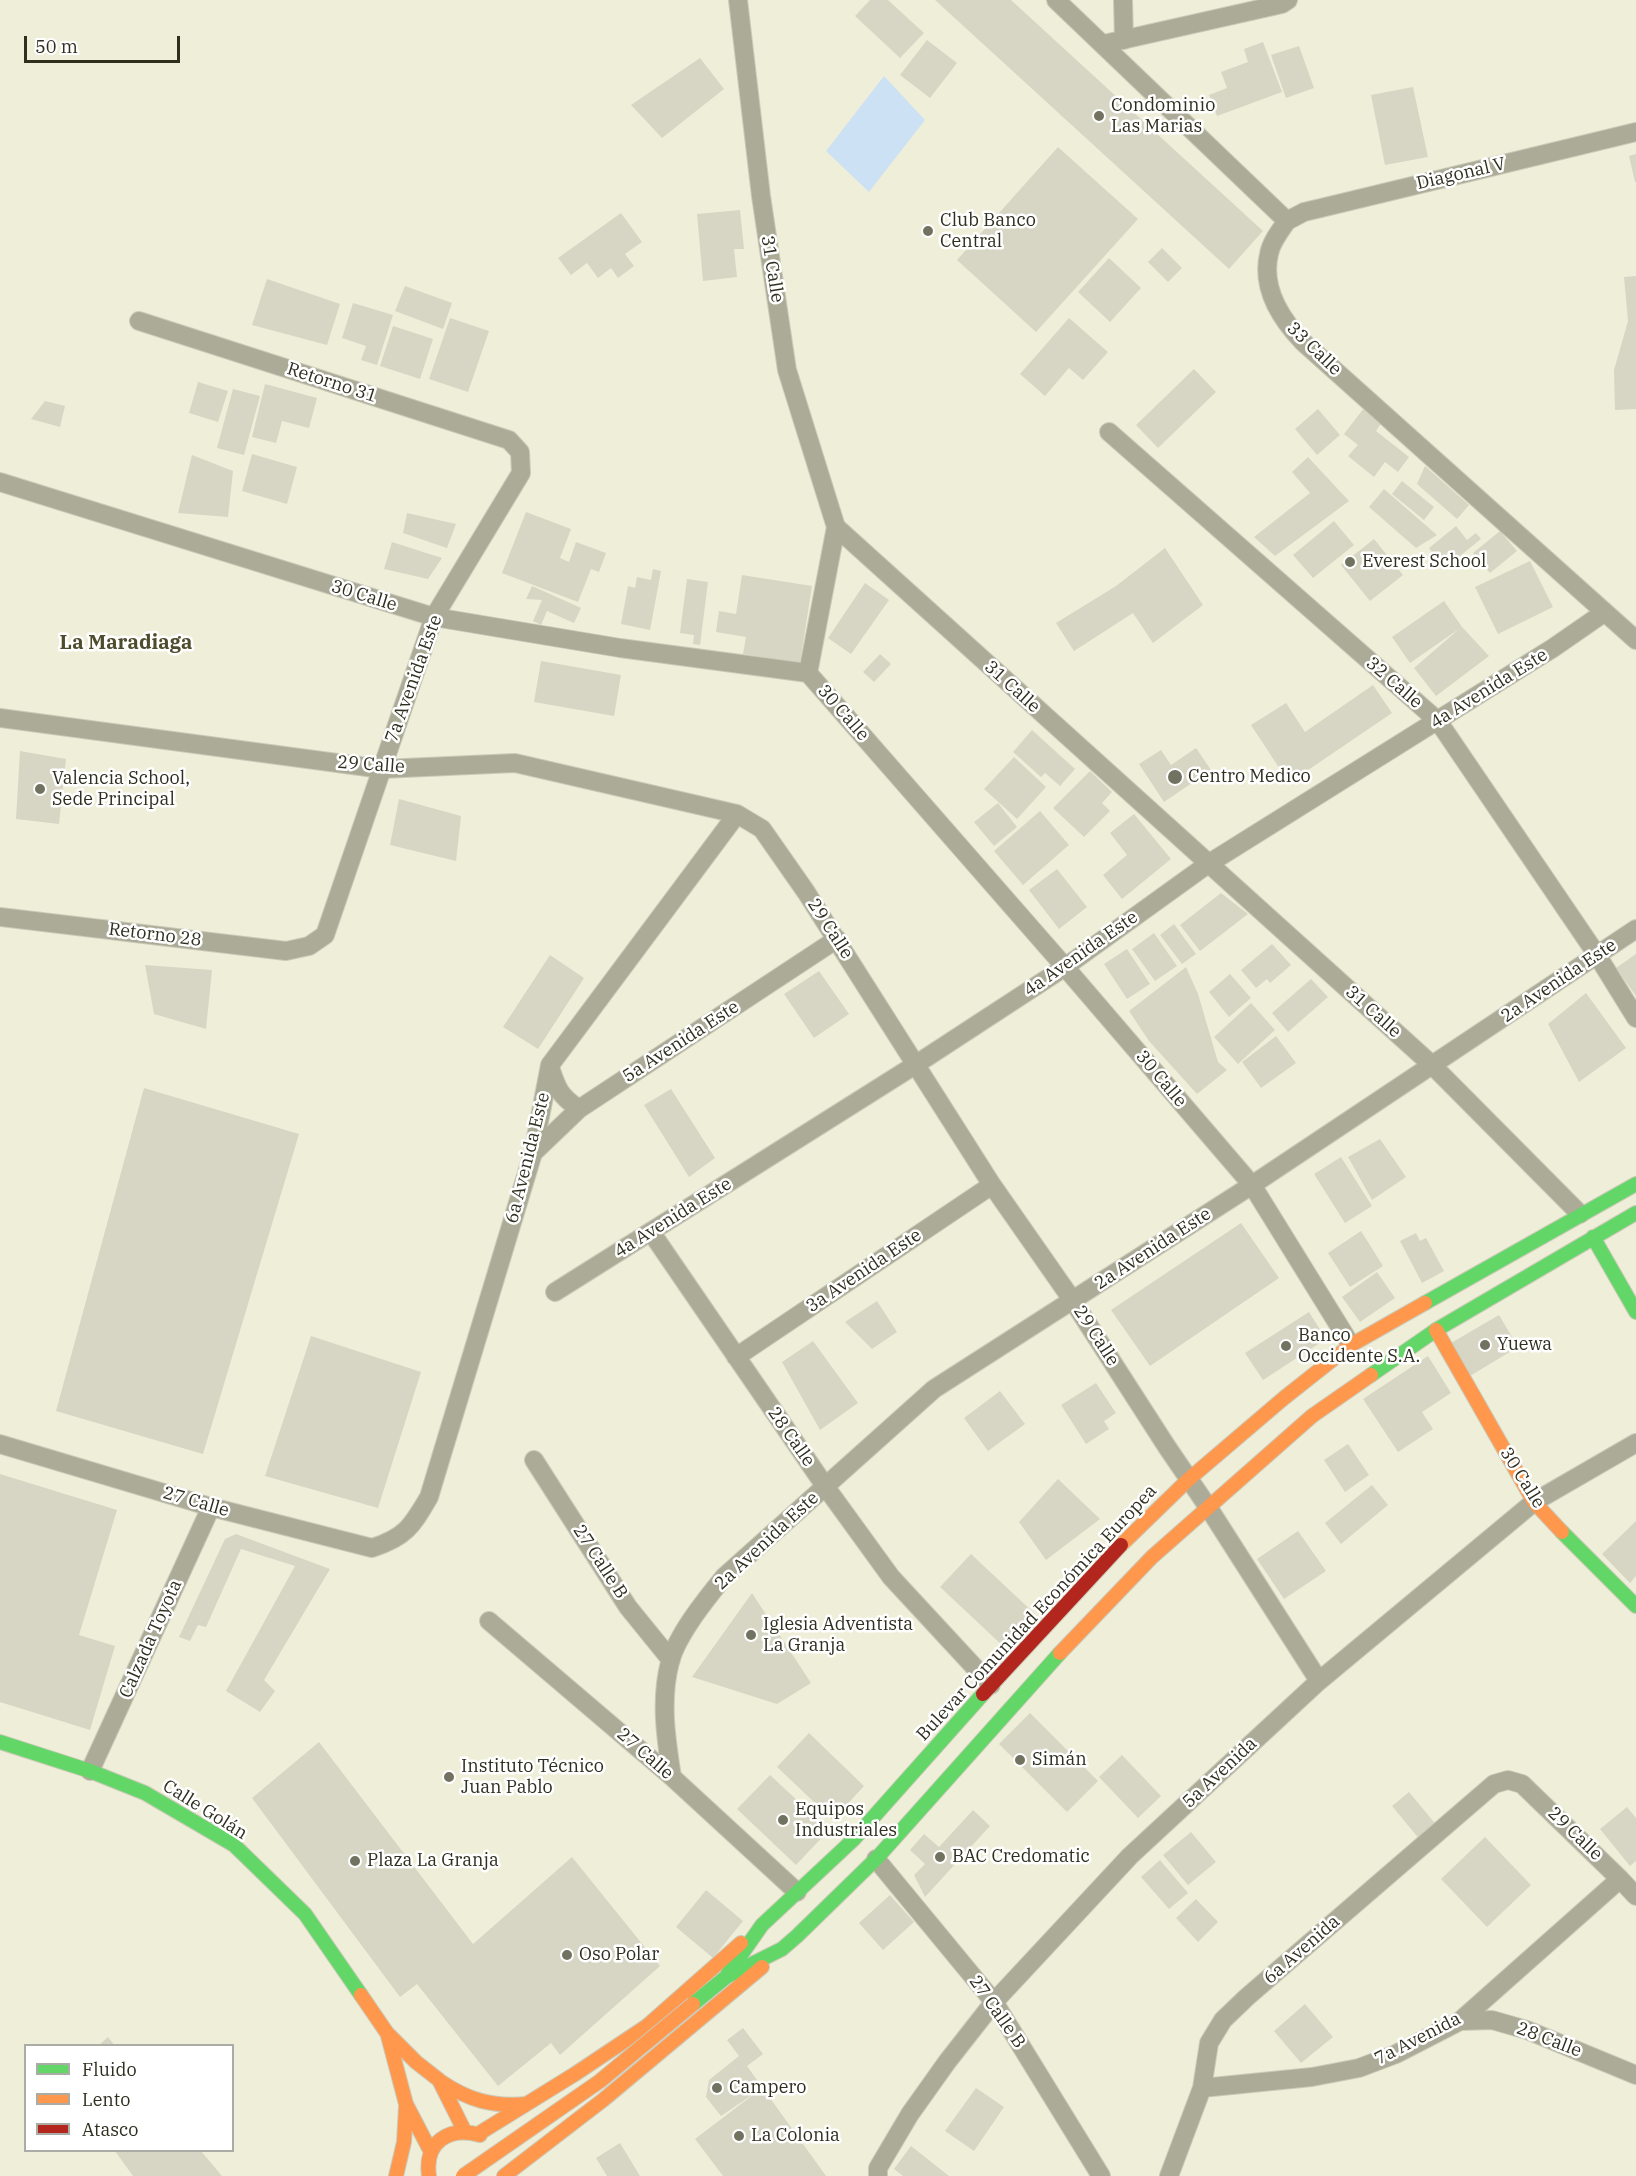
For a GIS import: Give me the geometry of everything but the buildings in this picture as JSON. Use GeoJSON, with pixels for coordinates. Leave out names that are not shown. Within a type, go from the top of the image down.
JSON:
{"type":"FeatureCollection","features":[{"type":"Feature","properties":{"kind":"main road","name":"Bulevar Comunidad Económica Europea"},"geometry":{"type":"LineString","coordinates":[[478,2134],[647,2026],[762,1925],[853,1840],[991,1685],[1123,1542],[1189,1479],[1284,1398],[1351,1345],[1636,1184]]}},
{"type":"Feature","properties":{"kind":"main road","name":"Bulevar Comunidad Económica Europea"},"geometry":{"type":"LineString","coordinates":[[504,2176],[644,2068],[782,1949],[876,1859],[1095,1615],[1152,1557],[1312,1416],[1436,1330],[1636,1213]]}},
{"type":"Feature","properties":{"kind":"main road"},"geometry":{"type":"LineString","coordinates":[[1593,1237],[1636,1312]]}},
{"type":"Feature","properties":{"kind":"main road","name":"30 Calle"},"geometry":{"type":"LineString","coordinates":[[1436,1330],[1534,1502],[1593,1565],[1636,1606]]}},
{"type":"Feature","properties":{"kind":"main road","name":"Calle Golán"},"geometry":{"type":"LineString","coordinates":[[0,1742],[90,1771],[144,1793],[234,1845],[305,1914],[387,2033],[416,2062],[439,2080],[464,2130]]}},
{"type":"Feature","properties":{"kind":"main road","name":"Bulevar Comunidad Económica Europea"},"geometry":{"type":"LineString","coordinates":[[726,1977],[762,1925]]}},
{"type":"Feature","properties":{"kind":"main road","name":"Bulevar Comunidad Económica Europea"},"geometry":{"type":"LineString","coordinates":[[463,2176],[600,2081],[726,1977],[782,1949]]}},
{"type":"Feature","properties":{"kind":"main road","name":"Calle Golán"},"geometry":{"type":"LineString","coordinates":[[387,2033],[406,2104],[430,2155]]}},
{"type":"Feature","properties":{"kind":"main road"},"geometry":{"type":"LineString","coordinates":[[439,2080],[458,2094],[480,2104],[503,2107],[526,2104]]}},
{"type":"Feature","properties":{"kind":"main road"},"geometry":{"type":"LineString","coordinates":[[406,2104],[406,2132],[402,2159],[406,2173],[430,2155],[438,2140],[450,2133],[464,2130],[478,2134],[490,2142],[497,2154],[499,2168],[497,2176]]}},
{"type":"Feature","properties":{"kind":"main road"},"geometry":{"type":"LineString","coordinates":[[429,2176],[430,2155]]}},
{"type":"Feature","properties":{"kind":"street","name":"31 Calle"},"geometry":{"type":"LineString","coordinates":[[738,0],[761,196],[787,370],[836,527],[1432,1065],[1580,1214]]}},
{"type":"Feature","properties":{"kind":"street"},"geometry":{"type":"LineString","coordinates":[[1056,0],[1287,221]]}},
{"type":"Feature","properties":{"kind":"street"},"geometry":{"type":"LineString","coordinates":[[1123,0],[1124,40]]}},
{"type":"Feature","properties":{"kind":"street"},"geometry":{"type":"LineString","coordinates":[[1104,44],[1282,4],[1288,0]]}},
{"type":"Feature","properties":{"kind":"street","name":"Diagonal V"},"geometry":{"type":"LineString","coordinates":[[1287,221],[1304,212],[1636,132]]}},
{"type":"Feature","properties":{"kind":"street","name":"33 Calle"},"geometry":{"type":"LineString","coordinates":[[1287,221],[1269,253],[1268,269],[1269,286],[1274,305],[1288,326],[1303,342],[1636,640]]}},
{"type":"Feature","properties":{"kind":"street","name":"Retorno 31"},"geometry":{"type":"LineString","coordinates":[[139,321],[509,440],[520,452]]}},
{"type":"Feature","properties":{"kind":"street","name":"32 Calle"},"geometry":{"type":"LineString","coordinates":[[1109,432],[1438,721],[1597,955],[1636,1018]]}},
{"type":"Feature","properties":{"kind":"street","name":"7a Avenida Este"},"geometry":{"type":"LineString","coordinates":[[309,946],[325,935],[434,617],[521,473],[520,452]]}},
{"type":"Feature","properties":{"kind":"street","name":"30 Calle"},"geometry":{"type":"LineString","coordinates":[[0,482],[434,617],[620,648],[808,673],[1252,1185],[1351,1345]]}},
{"type":"Feature","properties":{"kind":"street"},"geometry":{"type":"LineString","coordinates":[[808,673],[836,527]]}},
{"type":"Feature","properties":{"kind":"street","name":"4a Avenida Este"},"geometry":{"type":"LineString","coordinates":[[555,1292],[915,1065],[1065,967],[1208,864],[1438,721],[1605,612]]}},
{"type":"Feature","properties":{"kind":"street","name":"29 Calle"},"geometry":{"type":"LineString","coordinates":[[0,717],[382,769],[515,764],[737,814],[762,830],[837,939],[992,1185],[1073,1301],[1208,1507],[1318,1681]]}},
{"type":"Feature","properties":{"kind":"street","name":"6a Avenida Este"},"geometry":{"type":"LineString","coordinates":[[394,1541],[414,1523],[429,1497],[533,1153],[550,1065],[737,814]]}},
{"type":"Feature","properties":{"kind":"street","name":"Retorno 28"},"geometry":{"type":"LineString","coordinates":[[0,917],[286,951],[309,946]]}},
{"type":"Feature","properties":{"kind":"street","name":"2a Avenida Este"},"geometry":{"type":"LineString","coordinates":[[672,1777],[665,1719],[666,1679],[670,1660],[700,1606],[724,1577],[934,1389],[1252,1185],[1636,929]]}},
{"type":"Feature","properties":{"kind":"street","name":"5a Avenida Este"},"geometry":{"type":"LineString","coordinates":[[533,1153],[579,1109],[837,939]]}},
{"type":"Feature","properties":{"kind":"street"},"geometry":{"type":"LineString","coordinates":[[550,1065],[556,1087],[562,1096],[579,1109]]}},
{"type":"Feature","properties":{"kind":"street","name":"3a Avenida Este"},"geometry":{"type":"LineString","coordinates":[[736,1357],[992,1185]]}},
{"type":"Feature","properties":{"kind":"street","name":"28 Calle"},"geometry":{"type":"LineString","coordinates":[[651,1232],[825,1486],[891,1577],[991,1685]]}},
{"type":"Feature","properties":{"kind":"street","name":"5a Avenida"},"geometry":{"type":"LineString","coordinates":[[878,2176],[878,2168],[910,2114],[994,2002],[1130,1856],[1318,1681],[1534,1502],[1636,1443]]}},
{"type":"Feature","properties":{"kind":"street","name":"27 Calle"},"geometry":{"type":"LineString","coordinates":[[0,1444],[211,1507],[372,1548],[394,1541]]}},
{"type":"Feature","properties":{"kind":"street","name":"27 Calle B"},"geometry":{"type":"LineString","coordinates":[[534,1460],[628,1607],[670,1660]]}},
{"type":"Feature","properties":{"kind":"street","name":"Calzada Toyota"},"geometry":{"type":"LineString","coordinates":[[90,1771],[211,1507]]}},
{"type":"Feature","properties":{"kind":"street","name":"27 Calle"},"geometry":{"type":"LineString","coordinates":[[489,1621],[672,1777],[797,1892]]}},
{"type":"Feature","properties":{"kind":"street","name":"29 Calle"},"geometry":{"type":"LineString","coordinates":[[1508,1780],[1522,1784],[1636,1896]]}},
{"type":"Feature","properties":{"kind":"street","name":"6a Avenida"},"geometry":{"type":"LineString","coordinates":[[1170,2174],[1202,2088],[1209,2043],[1223,2020],[1494,1784],[1508,1780]]}},
{"type":"Feature","properties":{"kind":"street","name":"27 Calle B"},"geometry":{"type":"LineString","coordinates":[[876,1859],[994,2002],[1101,2176]]}},
{"type":"Feature","properties":{"kind":"street","name":"7a Avenida"},"geometry":{"type":"LineString","coordinates":[[1202,2088],[1312,2077],[1359,2068],[1396,2054],[1460,2021],[1620,1879]]}},
{"type":"Feature","properties":{"kind":"street","name":"28 Calle"},"geometry":{"type":"LineString","coordinates":[[1460,2021],[1492,2020],[1527,2030],[1635,2073]]}},
{"type":"Feature","properties":{"kind":"water"},"geometry":{"type":"Polygon","coordinates":[[[884,76],[925,120],[869,192],[826,151],[884,76]]]}},
{"type":"Feature","properties":{"kind":"traffic: fast"},"geometry":{"type":"LineString","coordinates":[[1425,1303],[1636,1184]]}},
{"type":"Feature","properties":{"kind":"traffic: fast"},"geometry":{"type":"LineString","coordinates":[[1371,1375],[1436,1330],[1636,1213]]}},
{"type":"Feature","properties":{"kind":"traffic: fast"},"geometry":{"type":"LineString","coordinates":[[1593,1237],[1636,1312]]}},
{"type":"Feature","properties":{"kind":"traffic: fast"},"geometry":{"type":"LineString","coordinates":[[1562,1532],[1636,1606]]}},
{"type":"Feature","properties":{"kind":"traffic: fast"},"geometry":{"type":"LineString","coordinates":[[693,2004],[726,1977],[782,1949],[797,1936],[876,1859],[1060,1653]]}},
{"type":"Feature","properties":{"kind":"traffic: fast"},"geometry":{"type":"LineString","coordinates":[[727,1975],[762,1925],[853,1840],[983,1694]]}},
{"type":"Feature","properties":{"kind":"traffic: fast"},"geometry":{"type":"LineString","coordinates":[[0,1742],[90,1771],[145,1793],[234,1845],[305,1914],[361,1995]]}},
{"type":"Feature","properties":{"kind":"traffic: slow"},"geometry":{"type":"LineString","coordinates":[[1121,1545],[1189,1479],[1284,1398],[1351,1345],[1425,1303]]}},
{"type":"Feature","properties":{"kind":"traffic: slow"},"geometry":{"type":"LineString","coordinates":[[1436,1330],[1534,1502],[1562,1532]]}},
{"type":"Feature","properties":{"kind":"traffic: slow"},"geometry":{"type":"LineString","coordinates":[[1060,1653],[1152,1557],[1312,1416],[1371,1375]]}},
{"type":"Feature","properties":{"kind":"traffic: slow"},"geometry":{"type":"LineString","coordinates":[[478,2134],[647,2026],[741,1943]]}},
{"type":"Feature","properties":{"kind":"traffic: slow"},"geometry":{"type":"LineString","coordinates":[[504,2176],[603,2100],[762,1967]]}},
{"type":"Feature","properties":{"kind":"traffic: slow"},"geometry":{"type":"LineString","coordinates":[[361,1995],[387,2033],[416,2062],[439,2080],[464,2130]]}},
{"type":"Feature","properties":{"kind":"traffic: slow"},"geometry":{"type":"LineString","coordinates":[[463,2176],[600,2081],[693,2004]]}},
{"type":"Feature","properties":{"kind":"traffic: slow"},"geometry":{"type":"LineString","coordinates":[[388,2036],[406,2104],[431,2152]]}},
{"type":"Feature","properties":{"kind":"traffic: slow"},"geometry":{"type":"LineString","coordinates":[[440,2081],[460,2093],[481,2101],[526,2104]]}},
{"type":"Feature","properties":{"kind":"traffic: slow"},"geometry":{"type":"LineString","coordinates":[[396,2176],[404,2142],[406,2107]]}},
{"type":"Feature","properties":{"kind":"traffic: slow"},"geometry":{"type":"LineString","coordinates":[[429,2176],[430,2154],[441,2139],[458,2133],[480,2135]]}},
{"type":"Feature","properties":{"kind":"traffic: jam"},"geometry":{"type":"LineString","coordinates":[[983,1694],[1121,1545]]}},
{"type":"Feature","properties":{"kind":"place","name":"Condominio Las Marias"},"geometry":{"type":"Point","coordinates":[1099,116]}},
{"type":"Feature","properties":{"kind":"place","name":"Club Banco Central"},"geometry":{"type":"Point","coordinates":[928,231]}},
{"type":"Feature","properties":{"kind":"place","name":"Everest School"},"geometry":{"type":"Point","coordinates":[1350,562]}},
{"type":"Feature","properties":{"kind":"place","name":"Centro Medico"},"geometry":{"type":"Point","coordinates":[1175,777]}},
{"type":"Feature","properties":{"kind":"place","name":"Valencia School, Sede Principal"},"geometry":{"type":"Point","coordinates":[40,789]}},
{"type":"Feature","properties":{"kind":"place","name":"Yuewa"},"geometry":{"type":"Point","coordinates":[1485,1345]}},
{"type":"Feature","properties":{"kind":"place","name":"Banco Occidente S.A."},"geometry":{"type":"Point","coordinates":[1286,1346]}},
{"type":"Feature","properties":{"kind":"place","name":"Iglesia Adventista La Granja"},"geometry":{"type":"Point","coordinates":[751,1635]}},
{"type":"Feature","properties":{"kind":"place","name":"Simán"},"geometry":{"type":"Point","coordinates":[1020,1760]}},
{"type":"Feature","properties":{"kind":"place","name":"Instituto Técnico Juan Pablo"},"geometry":{"type":"Point","coordinates":[449,1777]}},
{"type":"Feature","properties":{"kind":"place","name":"Equipos Industriales"},"geometry":{"type":"Point","coordinates":[783,1820]}},
{"type":"Feature","properties":{"kind":"place","name":"BAC Credomatic"},"geometry":{"type":"Point","coordinates":[940,1857]}},
{"type":"Feature","properties":{"kind":"place","name":"Plaza La Granja"},"geometry":{"type":"Point","coordinates":[355,1861]}},
{"type":"Feature","properties":{"kind":"place","name":"Oso Polar"},"geometry":{"type":"Point","coordinates":[567,1955]}},
{"type":"Feature","properties":{"kind":"place","name":"Campero"},"geometry":{"type":"Point","coordinates":[717,2088]}},
{"type":"Feature","properties":{"kind":"place","name":"La Colonia"},"geometry":{"type":"Point","coordinates":[739,2136]}},
{"type":"Feature","properties":{"kind":"district","name":"La Maradiaga"},"geometry":{"type":"Point","coordinates":[126,643]}}]}
